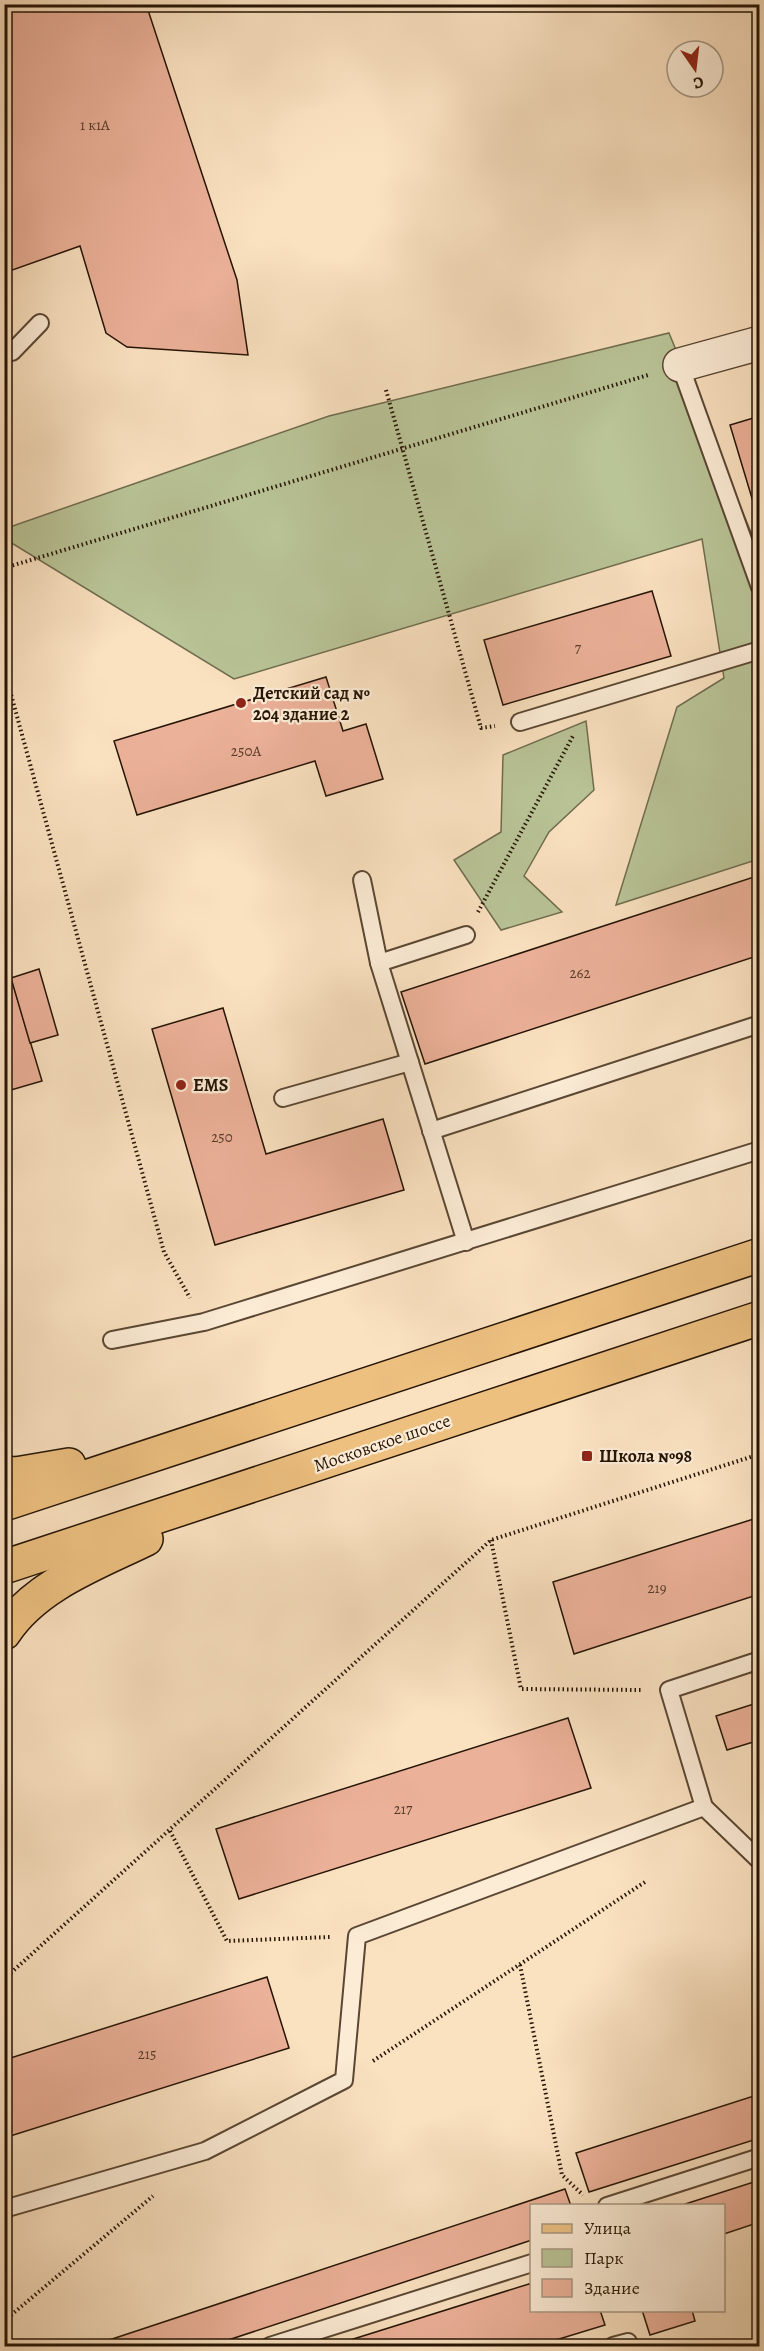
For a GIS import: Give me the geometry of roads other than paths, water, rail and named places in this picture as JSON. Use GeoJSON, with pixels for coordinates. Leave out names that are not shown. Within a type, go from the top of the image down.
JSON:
{"type":"FeatureCollection","features":[{"type":"Feature","properties":{"kind":"main road"},"geometry":{"type":"LineString","coordinates":[[4,1504],[759,1255]]}},
{"type":"Feature","properties":{"kind":"main road","name":"Московское шоссе"},"geometry":{"type":"LineString","coordinates":[[4,1567],[759,1318]]}},
{"type":"Feature","properties":{"kind":"main road"},"geometry":{"type":"LineString","coordinates":[[4,1473],[16,1474],[72,1464],[243,1425]]}},
{"type":"Feature","properties":{"kind":"main road"},"geometry":{"type":"LineString","coordinates":[[4,1633],[31,1601],[89,1566],[264,1483]]}},
{"type":"Feature","properties":{"kind":"street"},"geometry":{"type":"LineString","coordinates":[[680,365],[759,343]]}},
{"type":"Feature","properties":{"kind":"lane"},"geometry":{"type":"LineString","coordinates":[[4,351],[12,352],[40,323]]}},
{"type":"Feature","properties":{"kind":"lane"},"geometry":{"type":"LineString","coordinates":[[680,365],[759,587]]}},
{"type":"Feature","properties":{"kind":"lane"},"geometry":{"type":"LineString","coordinates":[[520,722],[759,650]]}},
{"type":"Feature","properties":{"kind":"lane"},"geometry":{"type":"LineString","coordinates":[[362,880],[379,963],[466,1242]]}},
{"type":"Feature","properties":{"kind":"lane"},"geometry":{"type":"LineString","coordinates":[[379,963],[466,935]]}},
{"type":"Feature","properties":{"kind":"lane"},"geometry":{"type":"LineString","coordinates":[[431,1131],[759,1024]]}},
{"type":"Feature","properties":{"kind":"lane"},"geometry":{"type":"LineString","coordinates":[[283,1098],[410,1062]]}},
{"type":"Feature","properties":{"kind":"lane"},"geometry":{"type":"LineString","coordinates":[[112,1340],[204,1322],[759,1150]]}},
{"type":"Feature","properties":{"kind":"lane"},"geometry":{"type":"LineString","coordinates":[[759,1660],[669,1690],[704,1807],[759,1861]]}},
{"type":"Feature","properties":{"kind":"lane"},"geometry":{"type":"LineString","coordinates":[[4,2209],[205,2151],[344,2080],[357,1936],[704,1807]]}},
{"type":"Feature","properties":{"kind":"lane"},"geometry":{"type":"LineString","coordinates":[[610,2204],[759,2157]]}},
{"type":"Feature","properties":{"kind":"lane"},"geometry":{"type":"LineString","coordinates":[[270,2346],[530,2262]]}},
{"type":"Feature","properties":{"kind":"place","name":"Детский сад № 204 здание 2"},"geometry":{"type":"Point","coordinates":[241,703]}},
{"type":"Feature","properties":{"kind":"place","name":"EMS"},"geometry":{"type":"Point","coordinates":[181,1085]}},
{"type":"Feature","properties":{"kind":"place","name":"Школа №98"},"geometry":{"type":"Point","coordinates":[587,1456]}}]}
